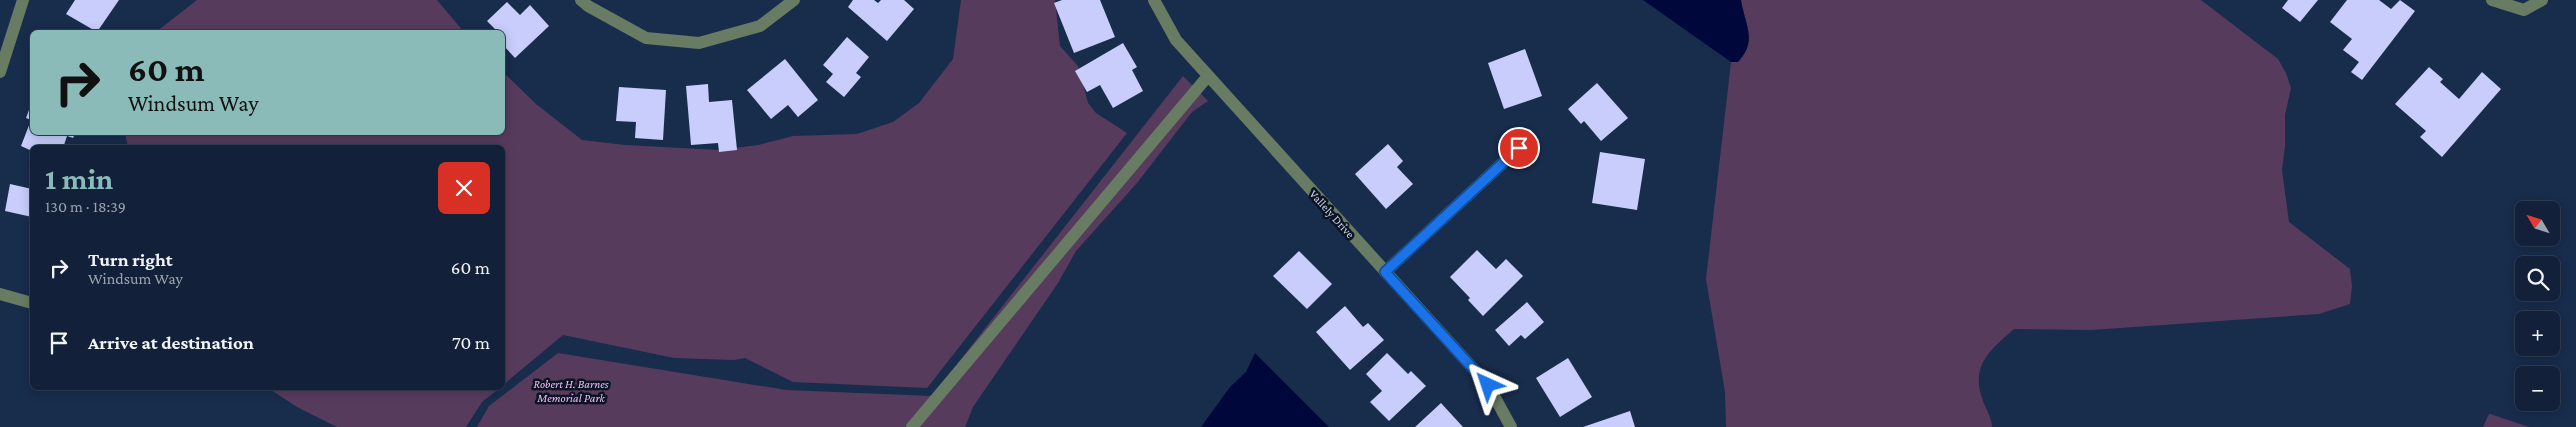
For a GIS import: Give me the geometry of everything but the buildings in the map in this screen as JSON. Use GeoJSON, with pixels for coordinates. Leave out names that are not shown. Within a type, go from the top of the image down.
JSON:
{"type":"FeatureCollection","features":[{"type":"Feature","properties":{"kind":"street"},"geometry":{"type":"LineString","coordinates":[[0,72],[23,0]]}},
{"type":"Feature","properties":{"kind":"street"},"geometry":{"type":"LineString","coordinates":[[581,0],[588,6],[646,38],[699,43],[760,26],[794,0]]}},
{"type":"Feature","properties":{"kind":"street","name":"Vallely Drive"},"geometry":{"type":"LineString","coordinates":[[1154,0],[1176,40],[1488,385],[1511,427]]}},
{"type":"Feature","properties":{"kind":"street"},"geometry":{"type":"LineString","coordinates":[[2492,0],[2524,10],[2542,0]]}},
{"type":"Feature","properties":{"kind":"street"},"geometry":{"type":"LineString","coordinates":[[912,427],[1208,76]]}},
{"type":"Feature","properties":{"kind":"street"},"geometry":{"type":"LineString","coordinates":[[1385,272],[1519,148]]}},
{"type":"Feature","properties":{"kind":"street"},"geometry":{"type":"LineString","coordinates":[[0,294],[30,302]]}},
{"type":"Feature","properties":{"kind":"green space"},"geometry":{"type":"Polygon","coordinates":[[[197,0],[437,0],[462,30],[159,30],[197,0]]]}},
{"type":"Feature","properties":{"kind":"green space"},"geometry":{"type":"Polygon","coordinates":[[[961,0],[1055,0],[1060,46],[1078,66],[1088,103],[1096,113],[1127,133],[927,388],[793,382],[745,358],[734,360],[674,358],[563,335],[505,383],[505,145],[128,145],[125,135],[505,135],[505,74],[536,104],[582,140],[625,145],[719,150],[758,145],[793,136],[857,134],[893,122],[919,103],[953,59],[961,0]]]}},
{"type":"Feature","properties":{"kind":"green space"},"geometry":{"type":"Polygon","coordinates":[[[1741,0],[2201,0],[2278,59],[2286,73],[2291,88],[2285,115],[2285,146],[2282,170],[2289,222],[2350,269],[2352,286],[2350,304],[2319,314],[2091,330],[2014,329],[1990,352],[1984,360],[1981,369],[1979,378],[1980,389],[1992,427],[1726,427],[1725,392],[1706,279],[1731,62],[1738,62],[1744,54],[1749,40],[1741,0]]]}},
{"type":"Feature","properties":{"kind":"green space","name":"Robert H. Barnes Memorial Park"},"geometry":{"type":"Polygon","coordinates":[[[1183,76],[1208,101],[1192,112],[1137,183],[1076,251],[1058,283],[973,407],[965,427],[477,427],[489,406],[558,353],[786,390],[932,396],[1183,76]]]}},
{"type":"Feature","properties":{"kind":"green space"},"geometry":{"type":"Polygon","coordinates":[[[271,390],[497,390],[482,402],[466,427],[337,427],[297,407],[271,390]]]}},
{"type":"Feature","properties":{"kind":"green space"},"geometry":{"type":"Polygon","coordinates":[[[2490,414],[2529,427],[2483,427],[2490,414]]]}},
{"type":"Feature","properties":{"kind":"shaded area"},"geometry":{"type":"Polygon","coordinates":[[[1643,0],[1741,0],[1749,40],[1744,54],[1738,62],[1731,62],[1643,0]]]}},
{"type":"Feature","properties":{"kind":"shaded area"},"geometry":{"type":"Polygon","coordinates":[[[1255,353],[1329,427],[1201,427],[1230,387],[1246,372],[1255,353]]]}},
{"type":"Feature","properties":{"kind":"route"},"geometry":{"type":"LineString","coordinates":[[1488,385],[1385,272],[1519,148]]}}]}
